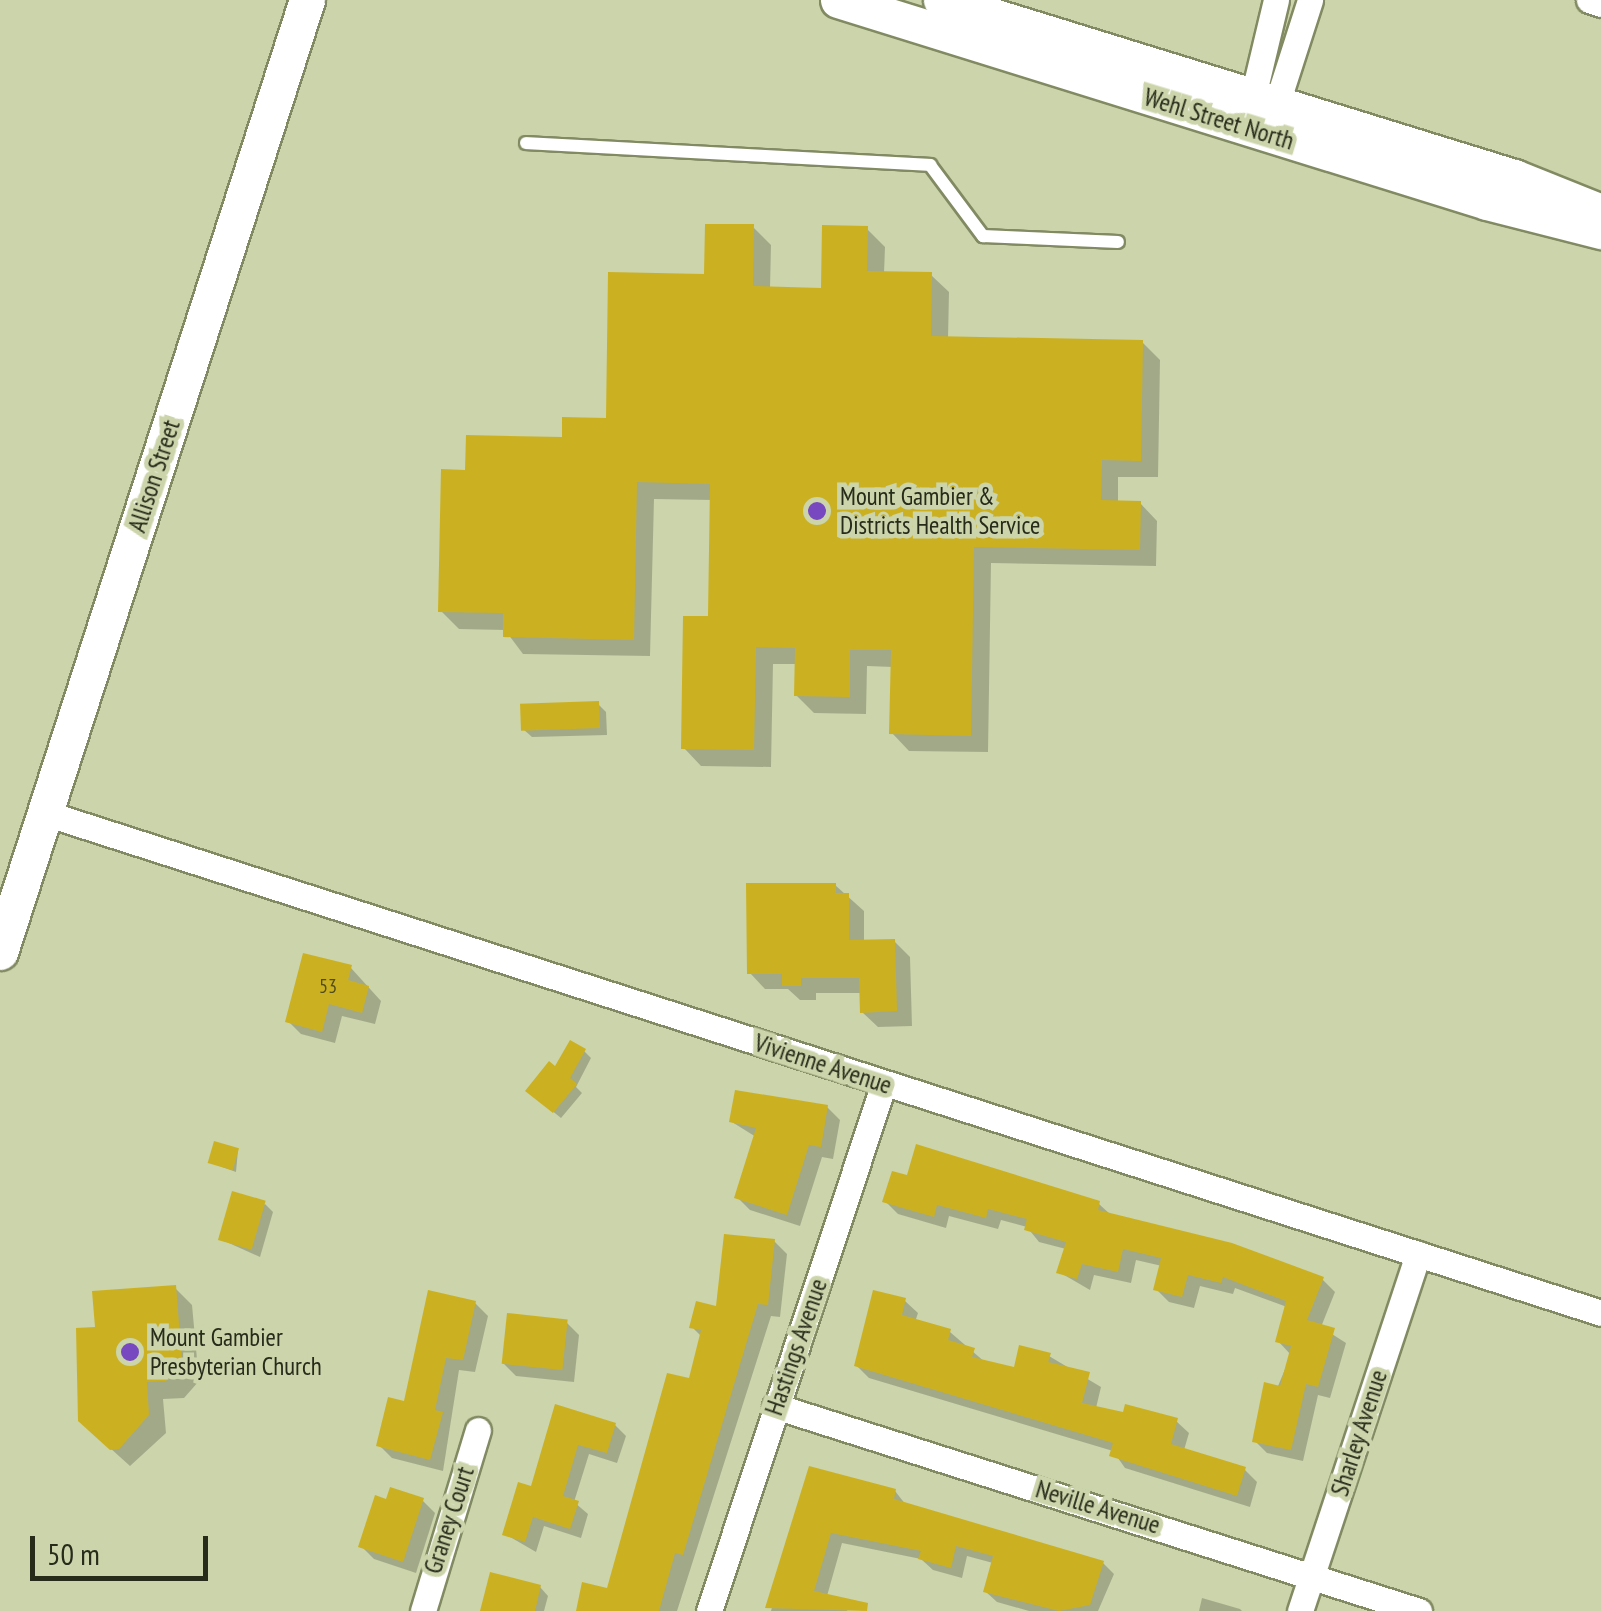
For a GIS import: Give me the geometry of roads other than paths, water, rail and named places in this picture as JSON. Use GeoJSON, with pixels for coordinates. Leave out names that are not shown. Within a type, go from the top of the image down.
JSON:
{"type":"FeatureCollection","features":[{"type":"Feature","properties":{"kind":"street","name":"Allison Street"},"geometry":{"type":"LineString","coordinates":[[0,952],[307,0]]}},
{"type":"Feature","properties":{"kind":"street","name":"Wehl Street North"},"geometry":{"type":"LineString","coordinates":[[838,0],[1514,176],[1601,212]]}},
{"type":"Feature","properties":{"kind":"street","name":"Wehl Street North"},"geometry":{"type":"LineString","coordinates":[[942,0],[1601,231]]}},
{"type":"Feature","properties":{"kind":"street"},"geometry":{"type":"LineString","coordinates":[[1259,109],[1276,0]]}},
{"type":"Feature","properties":{"kind":"street"},"geometry":{"type":"LineString","coordinates":[[1259,109],[1310,0]]}},
{"type":"Feature","properties":{"kind":"street"},"geometry":{"type":"LineString","coordinates":[[1589,0],[1601,4]]}},
{"type":"Feature","properties":{"kind":"street","name":"Vivienne Avenue"},"geometry":{"type":"LineString","coordinates":[[45,813],[1601,1313]]}},
{"type":"Feature","properties":{"kind":"street","name":"Hastings Avenue"},"geometry":{"type":"LineString","coordinates":[[709,1611],[884,1084]]}},
{"type":"Feature","properties":{"kind":"street","name":"Sharley Avenue"},"geometry":{"type":"LineString","coordinates":[[1300,1611],[1418,1254]]}},
{"type":"Feature","properties":{"kind":"street","name":"Neville Avenue"},"geometry":{"type":"LineString","coordinates":[[775,1406],[1419,1611]]}},
{"type":"Feature","properties":{"kind":"street","name":"Graney Court"},"geometry":{"type":"LineString","coordinates":[[423,1611],[478,1430]]}},
{"type":"Feature","properties":{"kind":"lane"},"geometry":{"type":"LineString","coordinates":[[526,142],[930,165],[983,236],[1118,242]]}},
{"type":"Feature","properties":{"kind":"place","name":"Mount Gambier & Districts Health Service"},"geometry":{"type":"Point","coordinates":[817,511]}},
{"type":"Feature","properties":{"kind":"place","name":"Mount Gambier Presbyterian Church"},"geometry":{"type":"Point","coordinates":[130,1352]}}]}
